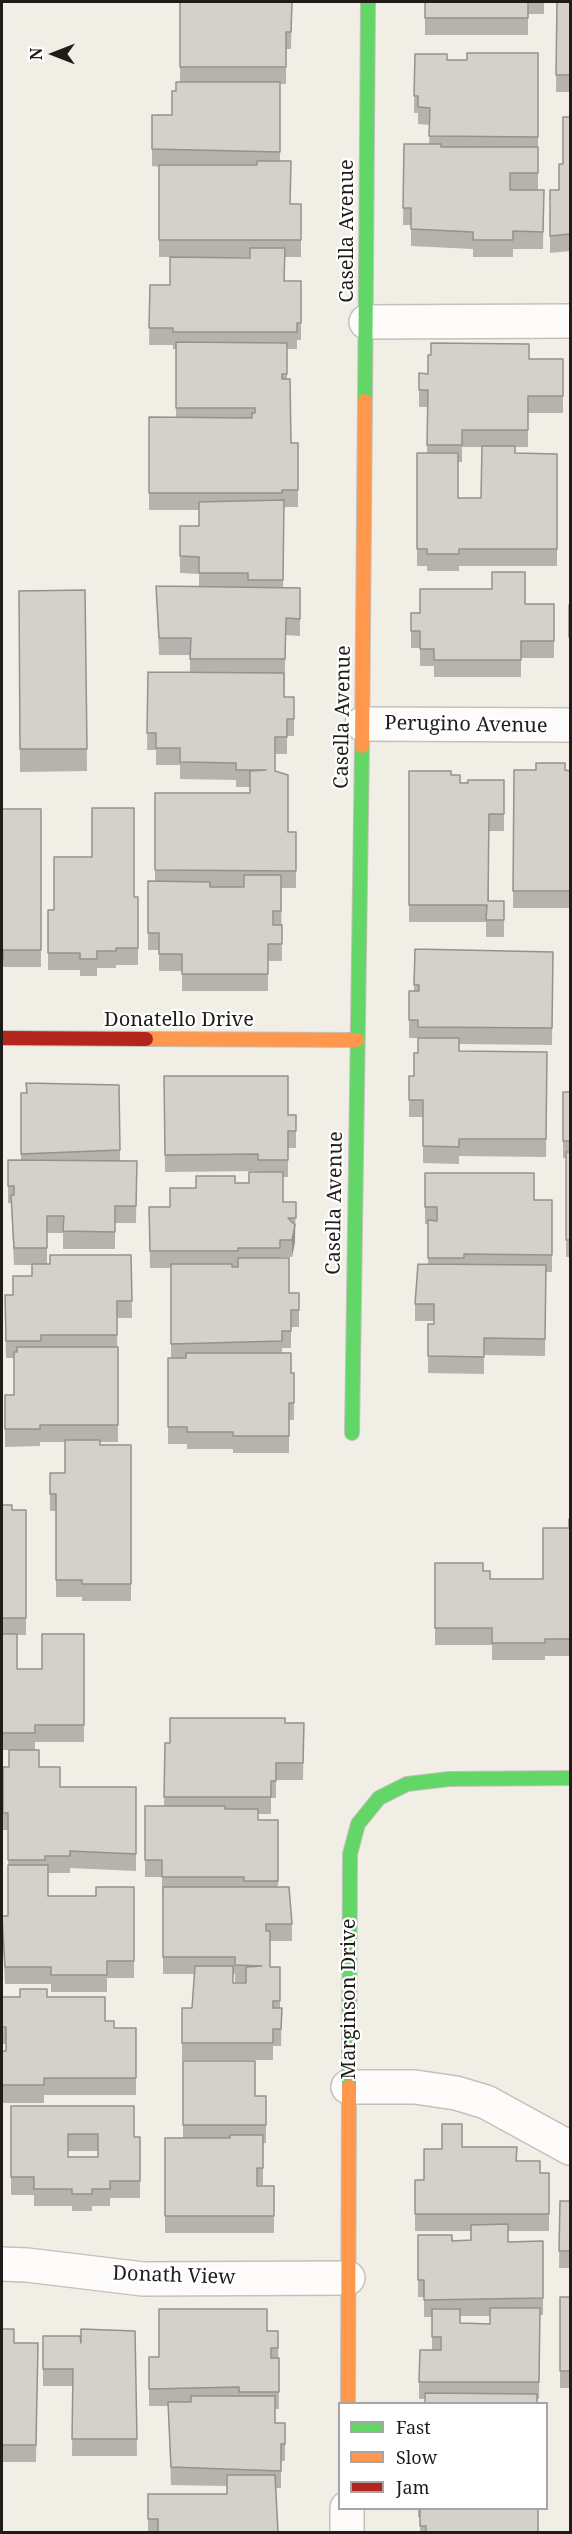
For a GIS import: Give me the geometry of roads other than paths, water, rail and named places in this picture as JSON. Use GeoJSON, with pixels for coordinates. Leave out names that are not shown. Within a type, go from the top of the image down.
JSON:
{"type":"FeatureCollection","features":[{"type":"Feature","properties":{"kind":"street","name":"Casella Avenue"},"geometry":{"type":"LineString","coordinates":[[352,1432],[362,724],[368,2]]}},
{"type":"Feature","properties":{"kind":"street"},"geometry":{"type":"LineString","coordinates":[[366,322],[570,321]]}},
{"type":"Feature","properties":{"kind":"street","name":"Perugino Avenue"},"geometry":{"type":"LineString","coordinates":[[362,724],[570,726]]}},
{"type":"Feature","properties":{"kind":"street","name":"Donatello Drive"},"geometry":{"type":"LineString","coordinates":[[2,1038],[357,1040]]}},
{"type":"Feature","properties":{"kind":"street","name":"Marginson Drive"},"geometry":{"type":"LineString","coordinates":[[348,2402],[350,1854],[358,1824],[380,1798],[407,1784],[449,1779],[570,1778]]}},
{"type":"Feature","properties":{"kind":"street"},"geometry":{"type":"LineString","coordinates":[[348,2087],[415,2087],[456,2093],[486,2102],[570,2148]]}},
{"type":"Feature","properties":{"kind":"street","name":"Donath View"},"geometry":{"type":"LineString","coordinates":[[2,2264],[143,2279],[348,2278]]}},
{"type":"Feature","properties":{"kind":"street"},"geometry":{"type":"LineString","coordinates":[[347,2510],[347,2532]]}}]}
